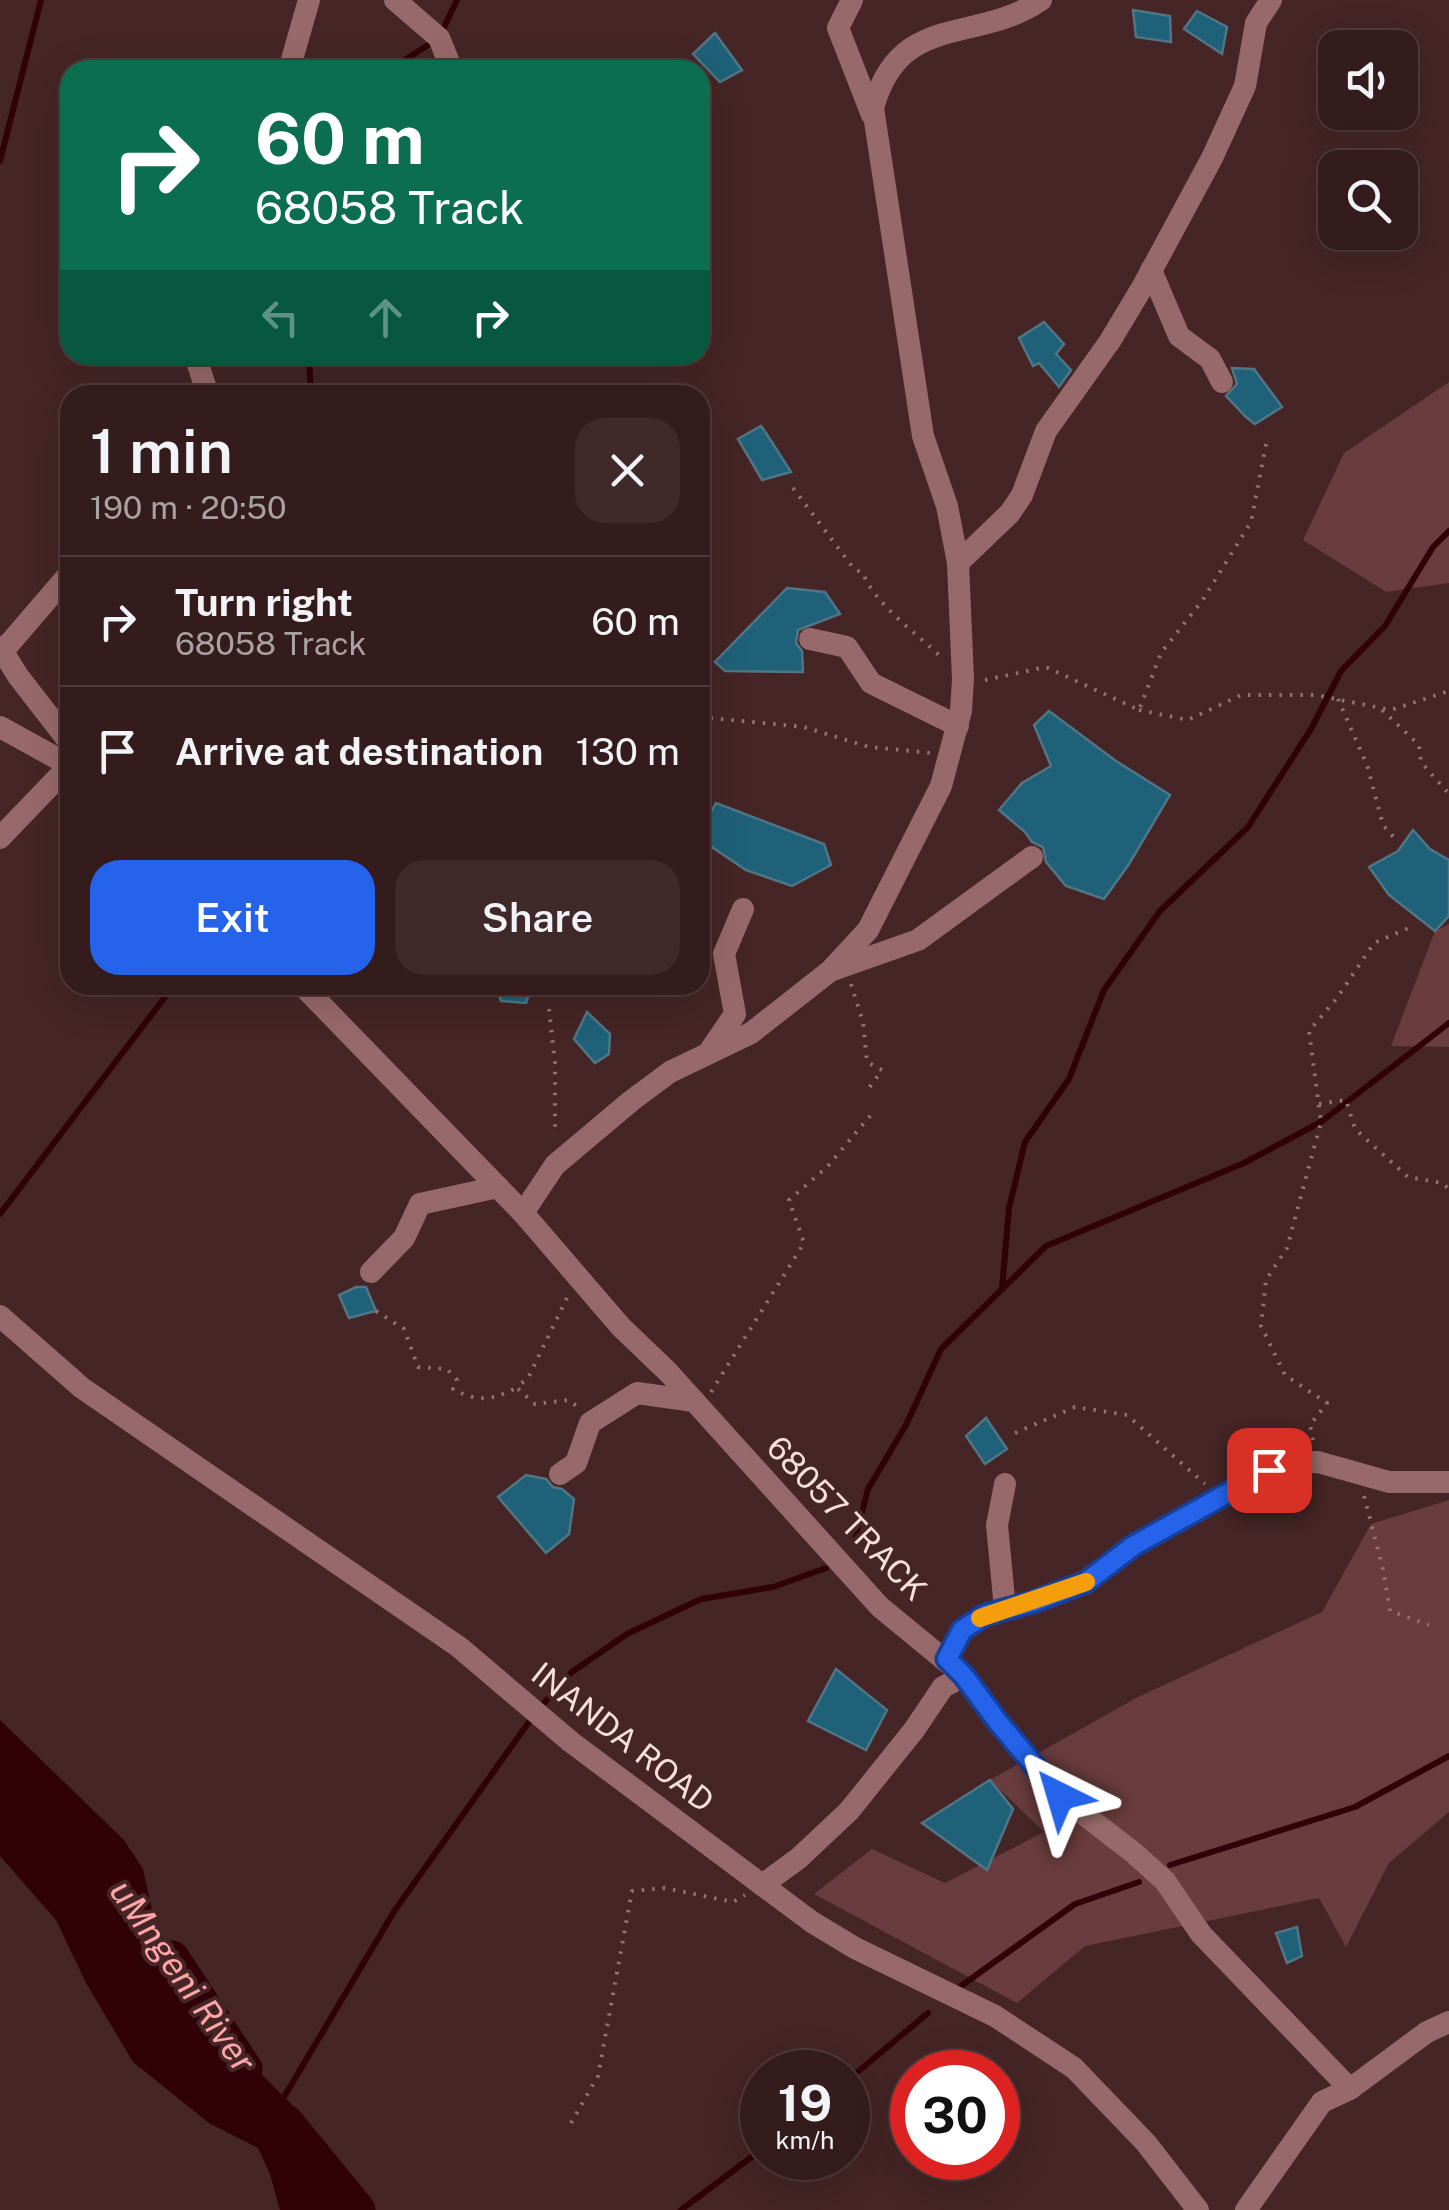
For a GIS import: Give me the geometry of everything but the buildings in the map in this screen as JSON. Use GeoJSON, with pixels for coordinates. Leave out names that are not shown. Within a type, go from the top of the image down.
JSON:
{"type":"FeatureCollection","features":[{"type":"Feature","properties":{"kind":"street"},"geometry":{"type":"LineString","coordinates":[[292,60],[310,0]]}},
{"type":"Feature","properties":{"kind":"street"},"geometry":{"type":"LineString","coordinates":[[396,0],[439,38],[448,60]]}},
{"type":"Feature","properties":{"kind":"street"},"geometry":{"type":"LineString","coordinates":[[524,1213],[555,1165],[670,1072],[751,1032],[838,968],[868,930],[941,786],[958,726],[963,679],[958,563],[947,506],[923,436],[873,118],[838,28],[852,0]]}},
{"type":"Feature","properties":{"kind":"street"},"geometry":{"type":"LineString","coordinates":[[873,118],[880,86],[904,52],[942,34],[1024,10],[1041,0]]}},
{"type":"Feature","properties":{"kind":"street"},"geometry":{"type":"LineString","coordinates":[[958,563],[1016,504],[1046,430],[1110,341],[1151,270],[1212,158],[1245,86],[1252,35],[1270,0]]}},
{"type":"Feature","properties":{"kind":"street"},"geometry":{"type":"LineString","coordinates":[[1151,270],[1179,336],[1210,359],[1222,382]]}},
{"type":"Feature","properties":{"kind":"street"},"geometry":{"type":"LineString","coordinates":[[60,585],[2,649],[60,730]]}},
{"type":"Feature","properties":{"kind":"street"},"geometry":{"type":"LineString","coordinates":[[810,639],[847,647],[870,683],[958,726]]}},
{"type":"Feature","properties":{"kind":"street"},"geometry":{"type":"LineString","coordinates":[[0,727],[60,760]]}},
{"type":"Feature","properties":{"kind":"street"},"geometry":{"type":"LineString","coordinates":[[0,838],[60,775]]}},
{"type":"Feature","properties":{"kind":"street"},"geometry":{"type":"LineString","coordinates":[[838,968],[918,940],[1032,857]]}},
{"type":"Feature","properties":{"kind":"street"},"geometry":{"type":"LineString","coordinates":[[709,1052],[735,1014],[724,954],[743,909]]}},
{"type":"Feature","properties":{"kind":"street","name":"68057 TRACK"},"geometry":{"type":"LineString","coordinates":[[312,995],[524,1213],[621,1327],[697,1404],[880,1607],[964,1676],[1060,1796],[1165,1881],[1201,1934],[1350,2089]]}},
{"type":"Feature","properties":{"kind":"street"},"geometry":{"type":"LineString","coordinates":[[371,1272],[404,1238],[420,1204],[498,1187]]}},
{"type":"Feature","properties":{"kind":"street","name":"INANDA ROAD"},"geometry":{"type":"LineString","coordinates":[[0,1316],[82,1388],[460,1647],[571,1742],[762,1885],[855,1948],[995,2016],[1074,2068],[1146,2143],[1198,2210]]}},
{"type":"Feature","properties":{"kind":"street"},"geometry":{"type":"LineString","coordinates":[[560,1474],[576,1463],[590,1423],[638,1393],[697,1404]]}},
{"type":"Feature","properties":{"kind":"street"},"geometry":{"type":"LineString","coordinates":[[947,1659],[962,1630],[985,1615],[1086,1582],[1133,1546],[1283,1463],[1318,1462],[1389,1482],[1449,1482]]}},
{"type":"Feature","properties":{"kind":"street"},"geometry":{"type":"LineString","coordinates":[[1005,1484],[997,1525],[1005,1609]]}},
{"type":"Feature","properties":{"kind":"street"},"geometry":{"type":"LineString","coordinates":[[762,1885],[799,1858],[849,1812],[944,1687],[964,1676]]}},
{"type":"Feature","properties":{"kind":"street"},"geometry":{"type":"LineString","coordinates":[[1246,2210],[1322,2102],[1350,2089],[1427,2032],[1449,2022]]}},
{"type":"Feature","properties":{"kind":"path"},"geometry":{"type":"LineString","coordinates":[[1140,710],[1160,653],[1202,601],[1251,522],[1267,439]]}},
{"type":"Feature","properties":{"kind":"path"},"geometry":{"type":"LineString","coordinates":[[793,488],[854,570],[863,573],[866,582],[901,620],[963,679],[990,680],[1046,668],[1140,710],[1188,720],[1242,694],[1316,695],[1390,710],[1449,691]]}},
{"type":"Feature","properties":{"kind":"path"},"geometry":{"type":"LineString","coordinates":[[1338,699],[1367,765],[1383,825],[1396,840]]}},
{"type":"Feature","properties":{"kind":"path"},"geometry":{"type":"LineString","coordinates":[[1378,707],[1419,745],[1421,762],[1449,794]]}},
{"type":"Feature","properties":{"kind":"path"},"geometry":{"type":"LineString","coordinates":[[710,718],[804,727],[869,747],[950,754]]}},
{"type":"Feature","properties":{"kind":"path"},"geometry":{"type":"LineString","coordinates":[[1318,1462],[1310,1425],[1327,1403],[1285,1375],[1261,1326],[1266,1280],[1287,1248],[1321,1122],[1309,1031],[1338,998],[1374,943],[1411,927]]}},
{"type":"Feature","properties":{"kind":"path"},"geometry":{"type":"LineString","coordinates":[[838,968],[863,1022],[867,1062],[882,1070],[868,1088]]}},
{"type":"Feature","properties":{"kind":"path"},"geometry":{"type":"LineString","coordinates":[[549,1009],[555,1063],[555,1165]]}},
{"type":"Feature","properties":{"kind":"path"},"geometry":{"type":"LineString","coordinates":[[1319,1104],[1346,1100],[1355,1129],[1408,1178],[1442,1183],[1449,1189]]}},
{"type":"Feature","properties":{"kind":"path"},"geometry":{"type":"LineString","coordinates":[[697,1404],[769,1304],[804,1243],[788,1200],[827,1167],[872,1115]]}},
{"type":"Feature","properties":{"kind":"path"},"geometry":{"type":"LineString","coordinates":[[376,1311],[404,1329],[418,1366],[447,1369],[458,1380],[453,1389],[474,1400],[504,1394],[529,1376],[565,1306],[574,1272]]}},
{"type":"Feature","properties":{"kind":"path"},"geometry":{"type":"LineString","coordinates":[[517,1388],[535,1404],[568,1400],[597,1419]]}},
{"type":"Feature","properties":{"kind":"path"},"geometry":{"type":"LineString","coordinates":[[1015,1433],[1075,1407],[1127,1415],[1220,1498]]}},
{"type":"Feature","properties":{"kind":"path"},"geometry":{"type":"LineString","coordinates":[[1357,1472],[1383,1568],[1390,1611],[1428,1625]]}},
{"type":"Feature","properties":{"kind":"path"},"geometry":{"type":"LineString","coordinates":[[571,2123],[598,2076],[632,1891],[665,1888],[733,1902],[762,1885]]}},
{"type":"Feature","properties":{"kind":"shaded area"},"geometry":{"type":"Polygon","coordinates":[[[1449,382],[1449,583],[1386,592],[1303,540],[1344,453],[1449,382]]]}},
{"type":"Feature","properties":{"kind":"shaded area"},"geometry":{"type":"Polygon","coordinates":[[[1449,924],[1449,1047],[1391,1046],[1435,931],[1449,924]]]}},
{"type":"Feature","properties":{"kind":"shaded area"},"geometry":{"type":"Polygon","coordinates":[[[1449,1500],[1449,1812],[1389,1863],[1346,1947],[1319,1898],[1085,1946],[1017,2003],[814,1894],[872,1849],[945,1883],[1044,1832],[990,1780],[1138,1697],[1322,1612],[1371,1524],[1449,1500]]]}},
{"type":"Feature","properties":{"kind":"water"},"geometry":{"type":"Polygon","coordinates":[[[0,1720],[124,1840],[143,1869],[156,1928],[213,2025],[293,2106],[310,2131],[323,2183],[339,2200],[357,2210],[280,2210],[258,2148],[209,2123],[133,2062],[86,1983],[56,1920],[0,1856],[0,1720]]]}},
{"type":"Feature","properties":{"kind":"waterway"},"geometry":{"type":"LineString","coordinates":[[0,161],[41,0]]}},
{"type":"Feature","properties":{"kind":"waterway"},"geometry":{"type":"LineString","coordinates":[[405,60],[439,38],[457,0]]}},
{"type":"Feature","properties":{"kind":"waterway"},"geometry":{"type":"LineString","coordinates":[[310,365],[310,385]]}},
{"type":"Feature","properties":{"kind":"waterway"},"geometry":{"type":"LineString","coordinates":[[1002,1289],[1009,1208],[1025,1142],[1069,1079],[1104,990],[1160,911],[1248,827],[1311,729],[1341,671],[1385,626],[1433,547],[1449,531]]}},
{"type":"Feature","properties":{"kind":"waterway"},"geometry":{"type":"LineString","coordinates":[[0,1214],[166,995]]}},
{"type":"Feature","properties":{"kind":"waterway"},"geometry":{"type":"LineString","coordinates":[[854,1543],[868,1489],[906,1425],[941,1349],[1046,1246],[1244,1163],[1321,1122],[1449,1023]]}},
{"type":"Feature","properties":{"kind":"waterway"},"geometry":{"type":"LineString","coordinates":[[281,2102],[395,1910],[536,1712],[572,1672],[627,1634],[701,1599],[773,1587],[826,1568]]}},
{"type":"Feature","properties":{"kind":"waterway"},"geometry":{"type":"LineString","coordinates":[[1170,1865],[1355,1807],[1449,1756]]}},
{"type":"Feature","properties":{"kind":"waterway"},"geometry":{"type":"LineString","coordinates":[[961,1986],[1075,1904],[1139,1882]]}},
{"type":"Feature","properties":{"kind":"waterway","name":"uMngeni River"},"geometry":{"type":"LineString","coordinates":[[172,1958],[245,2069]]}},
{"type":"Feature","properties":{"kind":"waterway"},"geometry":{"type":"LineString","coordinates":[[870,2062],[928,2013]]}},
{"type":"Feature","properties":{"kind":"waterway","name":"uMngeni River"},"geometry":{"type":"LineString","coordinates":[[286,2122],[358,2210]]}},
{"type":"Feature","properties":{"kind":"waterway"},"geometry":{"type":"LineString","coordinates":[[681,2210],[740,2166]]}},
{"type":"Feature","properties":{"kind":"slow traffic"},"geometry":{"type":"LineString","coordinates":[[980,1618],[1086,1582]]}},
{"type":"Feature","properties":{"kind":"route"},"geometry":{"type":"LineString","coordinates":[[1060,1796],[947,1659],[962,1630],[985,1615],[1086,1582],[1133,1546],[1269,1470]]}}]}
